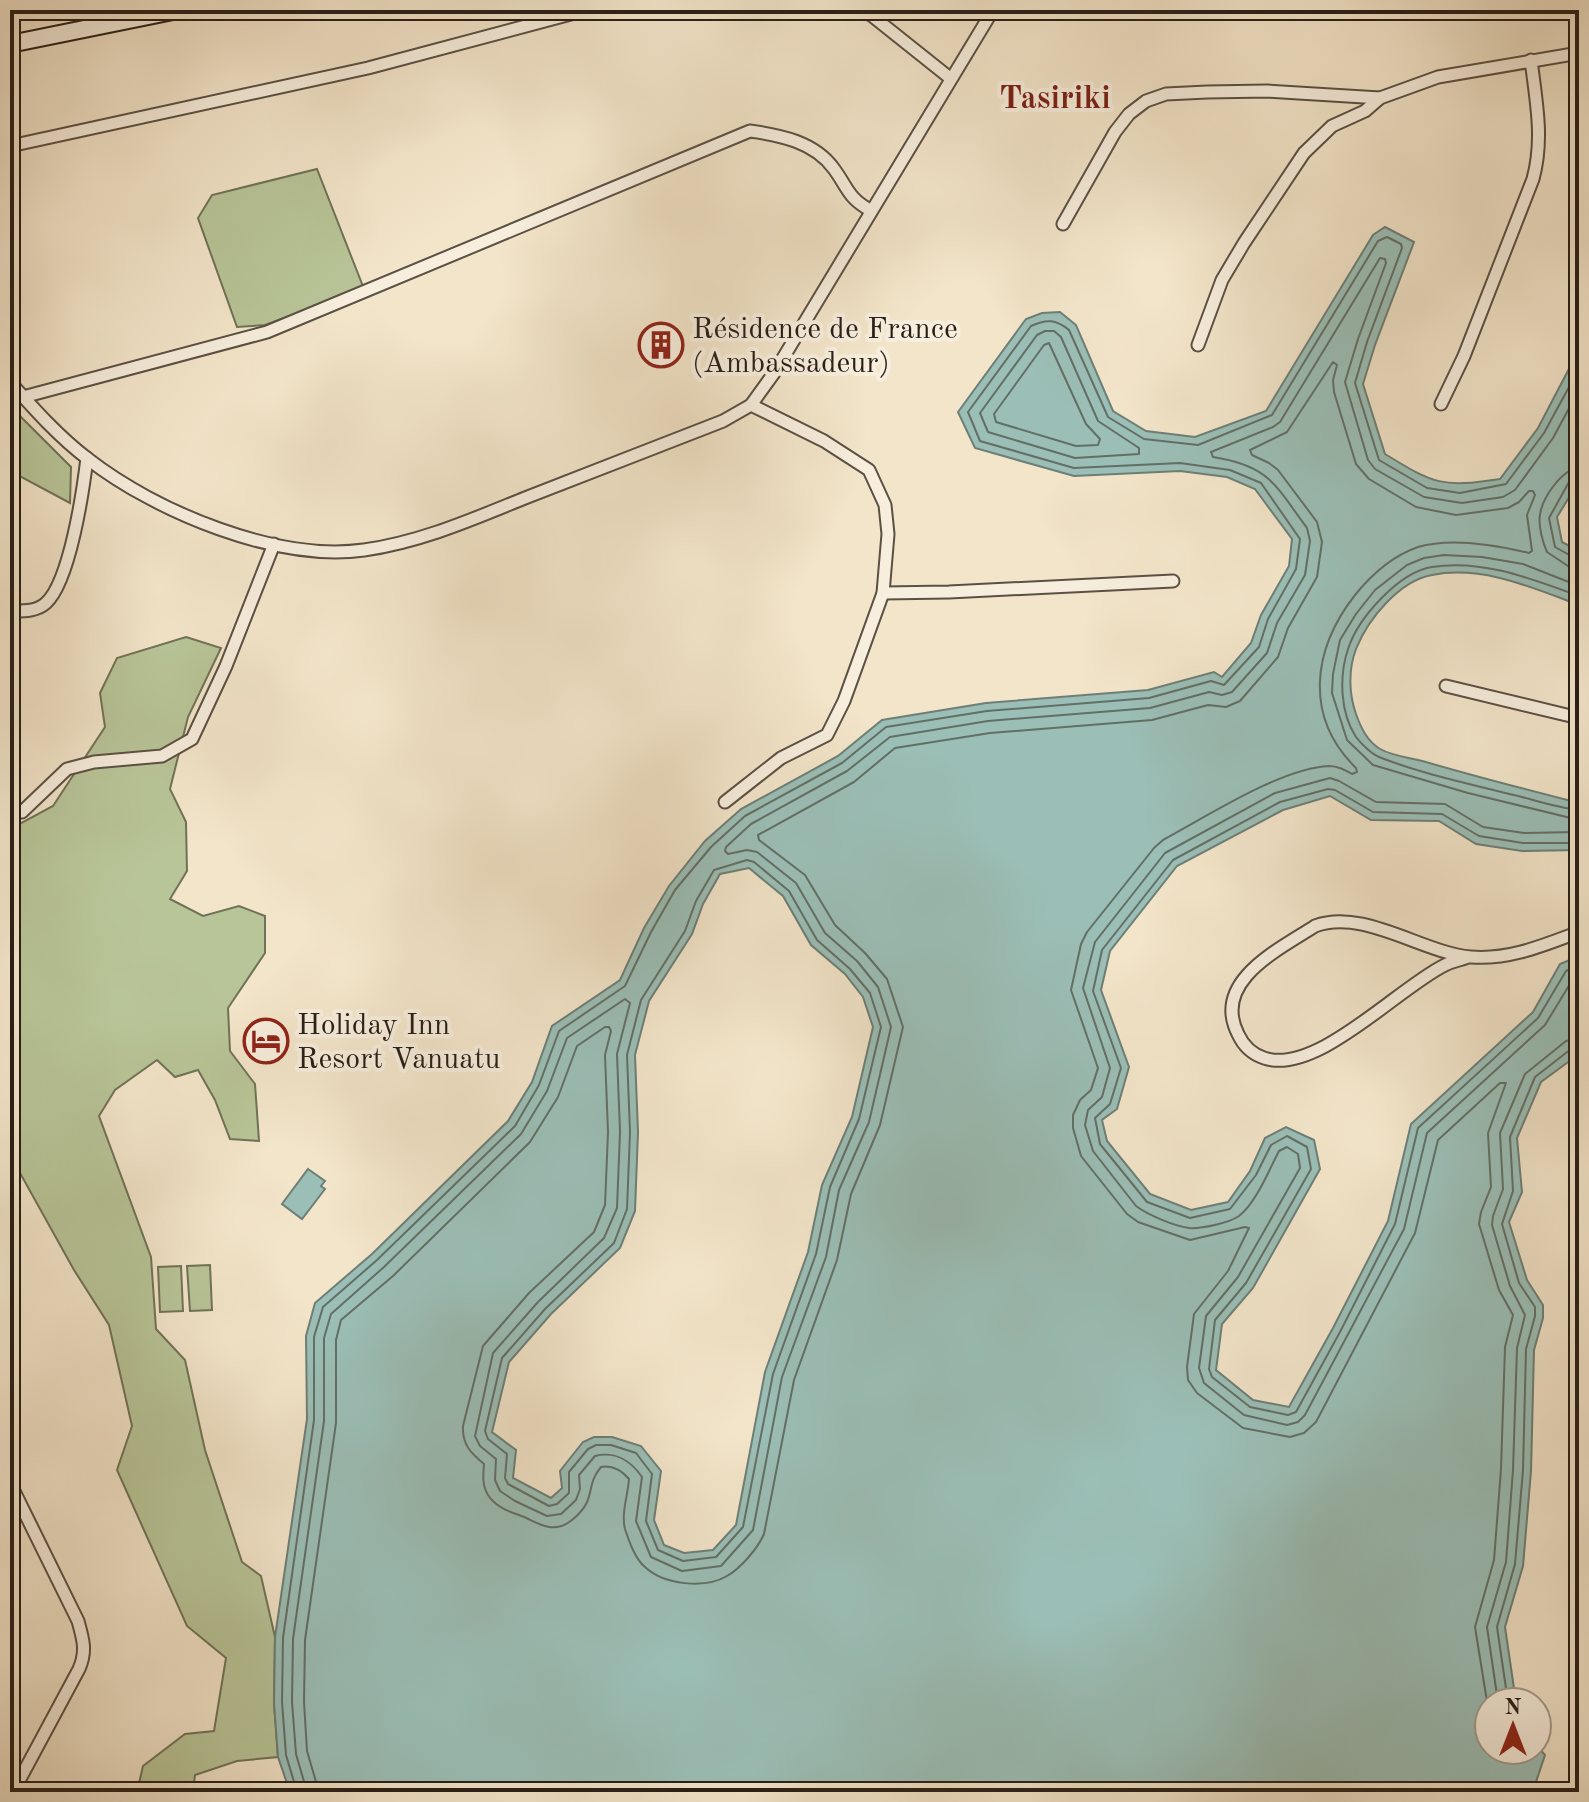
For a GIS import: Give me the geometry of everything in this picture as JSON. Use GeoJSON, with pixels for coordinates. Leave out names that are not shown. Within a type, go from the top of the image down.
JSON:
{"type":"FeatureCollection","features":[{"type":"Feature","properties":{"kind":"main road"},"geometry":{"type":"LineString","coordinates":[[10,44],[141,15],[178,10]]}},
{"type":"Feature","properties":{"kind":"main road"},"geometry":{"type":"LineString","coordinates":[[1191,10],[1218,10]]}},
{"type":"Feature","properties":{"kind":"street"},"geometry":{"type":"LineString","coordinates":[[10,146],[368,68],[586,10]]}},
{"type":"Feature","properties":{"kind":"street"},"geometry":{"type":"LineString","coordinates":[[856,10],[871,15],[950,78]]}},
{"type":"Feature","properties":{"kind":"street"},"geometry":{"type":"LineString","coordinates":[[10,382],[87,458],[125,485],[172,510],[274,544],[333,552],[362,550],[431,535],[723,421],[751,405],[793,343],[870,210],[993,10]]}},
{"type":"Feature","properties":{"kind":"street"},"geometry":{"type":"LineString","coordinates":[[1198,345],[1222,280],[1304,153],[1332,126],[1365,111],[1380,98],[1438,77],[1579,53]]}},
{"type":"Feature","properties":{"kind":"street"},"geometry":{"type":"LineString","coordinates":[[1441,404],[1464,356],[1533,179],[1539,156],[1540,127],[1531,60]]}},
{"type":"Feature","properties":{"kind":"street"},"geometry":{"type":"LineString","coordinates":[[1063,224],[1115,132],[1129,114],[1146,101],[1166,94],[1267,91],[1380,98]]}},
{"type":"Feature","properties":{"kind":"street"},"geometry":{"type":"LineString","coordinates":[[23,397],[267,332],[750,131],[775,134],[805,144],[832,165],[854,201],[870,210]]}},
{"type":"Feature","properties":{"kind":"street"},"geometry":{"type":"LineString","coordinates":[[725,802],[781,758],[827,735],[844,701],[883,593],[888,534],[885,505],[869,470],[824,441],[751,405]]}},
{"type":"Feature","properties":{"kind":"street"},"geometry":{"type":"LineString","coordinates":[[10,611],[29,611],[45,604],[55,590],[82,499],[87,458]]}},
{"type":"Feature","properties":{"kind":"street"},"geometry":{"type":"LineString","coordinates":[[22,812],[67,769],[94,762],[162,756],[192,739],[226,666],[274,544]]}},
{"type":"Feature","properties":{"kind":"street"},"geometry":{"type":"LineString","coordinates":[[883,593],[1173,581]]}},
{"type":"Feature","properties":{"kind":"street"},"geometry":{"type":"LineString","coordinates":[[1446,686],[1579,718]]}},
{"type":"Feature","properties":{"kind":"street"},"geometry":{"type":"LineString","coordinates":[[1468,957],[1444,965],[1326,1047],[1290,1061],[1262,1058],[1242,1042],[1234,1027],[1233,1008],[1246,975],[1257,964],[1326,922],[1347,922],[1388,932],[1468,957],[1522,953],[1579,932]]}},
{"type":"Feature","properties":{"kind":"street"},"geometry":{"type":"LineString","coordinates":[[10,1483],[78,1621],[84,1642],[84,1657],[79,1669],[13,1792]]}},
{"type":"Feature","properties":{"kind":"green space"},"geometry":{"type":"Polygon","coordinates":[[[317,169],[364,289],[265,325],[237,327],[198,218],[212,195],[317,169]]]}},
{"type":"Feature","properties":{"kind":"green space"},"geometry":{"type":"Polygon","coordinates":[[[10,406],[71,467],[70,503],[10,471],[10,406]]]}},
{"type":"Feature","properties":{"kind":"green space"},"geometry":{"type":"Polygon","coordinates":[[[186,637],[221,648],[188,717],[170,789],[186,822],[187,871],[170,899],[203,916],[239,906],[265,916],[265,953],[228,1008],[230,1051],[255,1084],[259,1141],[230,1139],[215,1100],[198,1070],[175,1077],[157,1060],[115,1090],[99,1116],[151,1257],[156,1329],[185,1360],[205,1450],[242,1562],[261,1576],[275,1637],[274,1703],[278,1757],[237,1761],[195,1775],[193,1792],[137,1792],[143,1766],[185,1734],[214,1731],[226,1658],[187,1626],[117,1470],[132,1426],[109,1325],[74,1270],[10,1155],[10,829],[53,806],[105,727],[100,693],[117,658],[186,637]]]}},
{"type":"Feature","properties":{"kind":"green space"},"geometry":{"type":"Polygon","coordinates":[[[210,1265],[212,1310],[190,1311],[187,1266],[210,1265]]]}},
{"type":"Feature","properties":{"kind":"green space"},"geometry":{"type":"Polygon","coordinates":[[[181,1266],[183,1311],[160,1312],[158,1267],[181,1266]]]}},
{"type":"Feature","properties":{"kind":"water"},"geometry":{"type":"Polygon","coordinates":[[[1385,227],[1414,242],[1363,384],[1385,454],[1415,472],[1439,481],[1464,483],[1500,479],[1538,428],[1570,367],[1579,365],[1579,481],[1557,517],[1562,542],[1579,551],[1579,605],[1526,585],[1489,576],[1451,573],[1420,579],[1386,603],[1361,637],[1353,657],[1351,690],[1362,729],[1375,746],[1385,751],[1579,803],[1579,850],[1522,851],[1476,844],[1439,821],[1371,820],[1330,796],[1283,810],[1177,866],[1110,951],[1101,990],[1129,1067],[1117,1109],[1102,1120],[1107,1141],[1150,1194],[1191,1210],[1228,1202],[1250,1171],[1265,1138],[1286,1127],[1314,1140],[1320,1169],[1253,1288],[1222,1324],[1216,1370],[1253,1400],[1289,1407],[1388,1221],[1411,1124],[1533,1012],[1560,964],[1579,956],[1579,1054],[1541,1082],[1517,1138],[1522,1192],[1509,1222],[1527,1280],[1543,1305],[1543,1318],[1534,1350],[1531,1471],[1523,1566],[1505,1627],[1514,1686],[1473,1686],[1473,1766],[1541,1766],[1534,1788],[1517,1792],[290,1792],[278,1757],[274,1703],[275,1637],[307,1419],[306,1336],[315,1303],[372,1254],[508,1121],[532,1082],[552,1026],[620,980],[644,928],[669,886],[705,841],[741,809],[838,756],[882,720],[986,703],[1148,690],[1214,672],[1222,677],[1251,643],[1261,615],[1289,566],[1292,539],[1255,489],[1227,477],[1180,471],[1074,476],[975,448],[958,412],[1026,319],[1042,313],[1060,312],[1076,325],[1113,411],[1146,431],[1195,437],[1266,411],[1373,235],[1385,227]],[[749,868],[720,874],[703,904],[692,934],[649,1001],[635,1055],[638,1132],[635,1211],[620,1248],[551,1314],[509,1362],[492,1432],[516,1450],[513,1478],[551,1498],[562,1488],[560,1471],[583,1442],[594,1437],[612,1437],[641,1446],[661,1471],[654,1520],[664,1545],[684,1553],[713,1550],[736,1525],[765,1372],[808,1252],[822,1185],[852,1117],[873,1027],[863,997],[845,974],[811,945],[783,896],[749,868]]]}},
{"type":"Feature","properties":{"kind":"water"},"geometry":{"type":"Polygon","coordinates":[[[308,1169],[325,1181],[321,1186],[325,1189],[302,1219],[282,1204],[308,1169]]]}},
{"type":"Feature","properties":{"kind":"place","name":"Résidence de France (Ambassadeur)"},"geometry":{"type":"Point","coordinates":[661,345]}},
{"type":"Feature","properties":{"kind":"place","name":"Holiday Inn Resort Vanuatu"},"geometry":{"type":"Point","coordinates":[266,1041]}},
{"type":"Feature","properties":{"kind":"district","name":"Tasiriki"},"geometry":{"type":"Point","coordinates":[1055,97]}}]}
